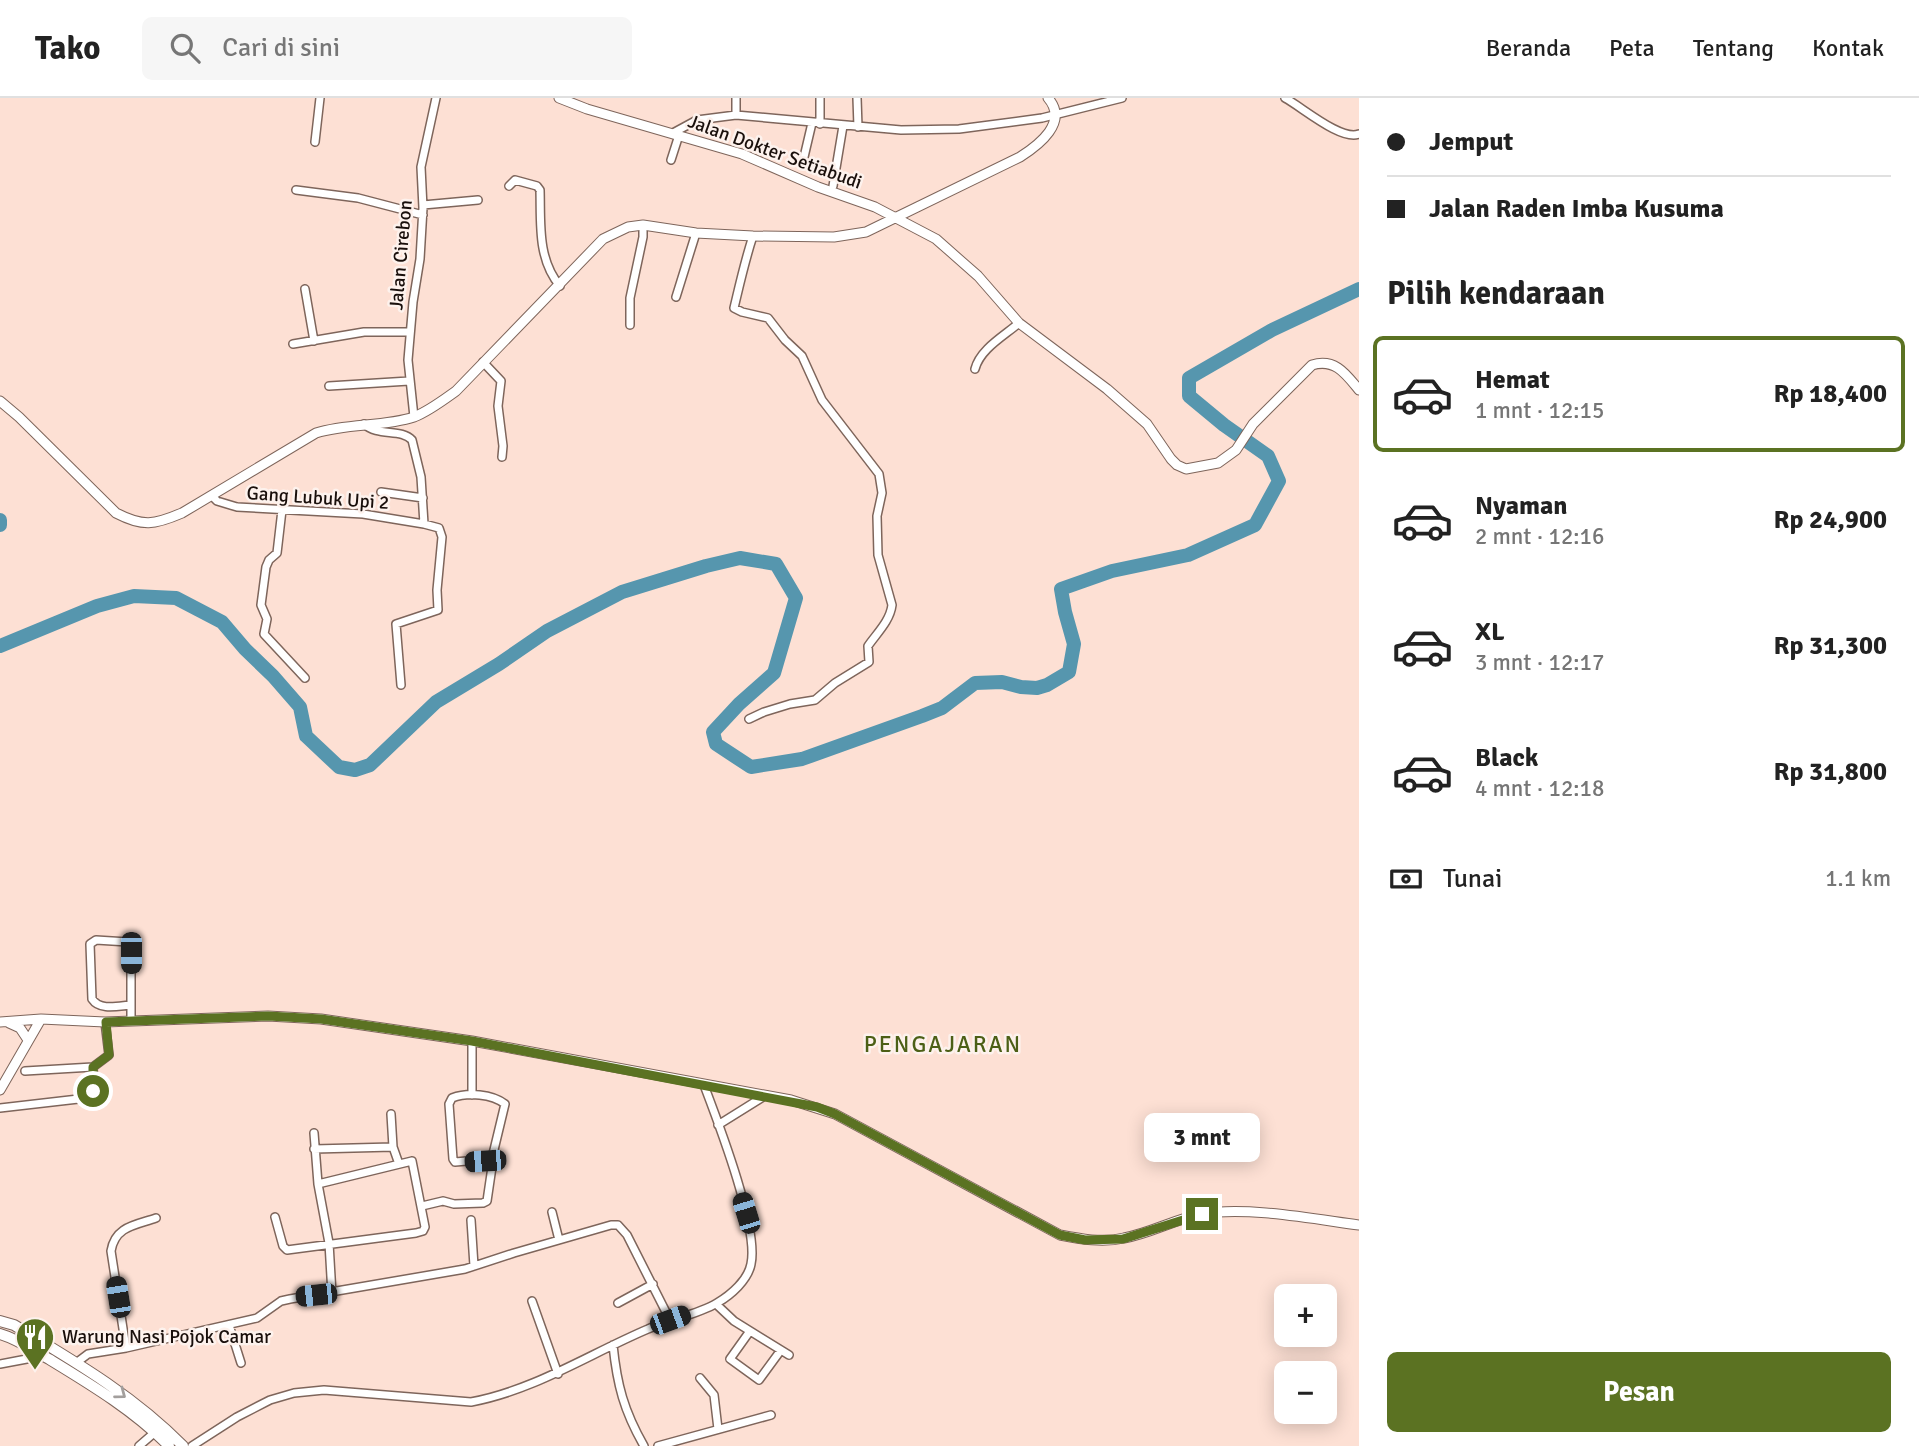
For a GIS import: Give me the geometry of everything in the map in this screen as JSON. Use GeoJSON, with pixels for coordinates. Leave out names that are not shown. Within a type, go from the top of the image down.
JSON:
{"type":"FeatureCollection","features":[{"type":"Feature","properties":{"kind":"main road"},"geometry":{"type":"LineString","coordinates":[[0,1321],[14,1325],[94,1374],[163,1437]]}},
{"type":"Feature","properties":{"kind":"main road"},"geometry":{"type":"LineString","coordinates":[[0,1334],[87,1383],[163,1437],[183,1446]]}},
{"type":"Feature","properties":{"kind":"main road"},"geometry":{"type":"LineString","coordinates":[[87,1383],[94,1374]]}},
{"type":"Feature","properties":{"kind":"street"},"geometry":{"type":"LineString","coordinates":[[315,142],[320,98]]}},
{"type":"Feature","properties":{"kind":"street","name":"Jalan Cirebon"},"geometry":{"type":"LineString","coordinates":[[414,417],[409,381],[410,332],[421,259],[421,167],[436,98]]}},
{"type":"Feature","properties":{"kind":"street","name":"Jalan Dokter Setiabudi"},"geometry":{"type":"LineString","coordinates":[[559,98],[587,109],[743,154],[818,187],[856,199],[936,239],[978,276],[1019,323],[1107,389],[1147,424],[1177,464],[1186,469],[1218,463],[1236,450],[1254,424],[1312,365],[1333,364],[1343,370],[1359,390]]}},
{"type":"Feature","properties":{"kind":"street"},"geometry":{"type":"LineString","coordinates":[[736,98],[736,115]]}},
{"type":"Feature","properties":{"kind":"street"},"geometry":{"type":"LineString","coordinates":[[804,157],[816,124],[820,98]]}},
{"type":"Feature","properties":{"kind":"street"},"geometry":{"type":"LineString","coordinates":[[857,98],[858,127]]}},
{"type":"Feature","properties":{"kind":"street"},"geometry":{"type":"LineString","coordinates":[[0,401],[116,513],[131,521],[147,524],[163,521],[212,496],[316,433],[334,428],[396,421],[414,417],[433,408],[456,391],[603,239],[628,227],[643,225],[696,233],[753,236],[834,237],[866,232],[1020,157],[1046,138],[1056,114],[1054,105],[1048,98]]}},
{"type":"Feature","properties":{"kind":"street"},"geometry":{"type":"LineString","coordinates":[[671,160],[676,134],[697,120],[736,115],[901,130],[959,129],[1042,118],[1122,98]]}},
{"type":"Feature","properties":{"kind":"street"},"geometry":{"type":"LineString","coordinates":[[1285,98],[1341,133],[1353,137],[1359,134]]}},
{"type":"Feature","properties":{"kind":"street"},"geometry":{"type":"LineString","coordinates":[[833,186],[843,126]]}},
{"type":"Feature","properties":{"kind":"street"},"geometry":{"type":"LineString","coordinates":[[509,186],[515,180],[540,190],[541,242],[555,280],[560,286]]}},
{"type":"Feature","properties":{"kind":"street"},"geometry":{"type":"LineString","coordinates":[[296,190],[358,198],[423,215]]}},
{"type":"Feature","properties":{"kind":"street"},"geometry":{"type":"LineString","coordinates":[[423,205],[478,200]]}},
{"type":"Feature","properties":{"kind":"street"},"geometry":{"type":"LineString","coordinates":[[630,325],[630,298],[643,237],[643,225]]}},
{"type":"Feature","properties":{"kind":"street"},"geometry":{"type":"LineString","coordinates":[[676,297],[696,233]]}},
{"type":"Feature","properties":{"kind":"street"},"geometry":{"type":"LineString","coordinates":[[749,719],[790,704],[815,701],[835,683],[869,662],[868,646],[891,612],[892,605],[878,555],[877,516],[881,493],[878,474],[822,400],[802,356],[768,318],[734,308],[753,236]]}},
{"type":"Feature","properties":{"kind":"street"},"geometry":{"type":"LineString","coordinates":[[305,289],[314,341]]}},
{"type":"Feature","properties":{"kind":"street"},"geometry":{"type":"LineString","coordinates":[[975,369],[984,352],[1019,323]]}},
{"type":"Feature","properties":{"kind":"street"},"geometry":{"type":"LineString","coordinates":[[293,344],[378,331],[410,332]]}},
{"type":"Feature","properties":{"kind":"street"},"geometry":{"type":"LineString","coordinates":[[483,362],[501,381],[498,406],[502,457]]}},
{"type":"Feature","properties":{"kind":"street"},"geometry":{"type":"LineString","coordinates":[[328,386],[409,381]]}},
{"type":"Feature","properties":{"kind":"street"},"geometry":{"type":"LineString","coordinates":[[364,424],[379,432],[410,436],[421,477],[424,524],[439,528],[442,537],[437,590],[439,608],[436,612],[396,624],[401,685]]}},
{"type":"Feature","properties":{"kind":"street"},"geometry":{"type":"LineString","coordinates":[[381,492],[423,498]]}},
{"type":"Feature","properties":{"kind":"street","name":"Gang Lubuk Upi 2"},"geometry":{"type":"LineString","coordinates":[[212,496],[217,501],[237,507],[363,514],[424,524]]}},
{"type":"Feature","properties":{"kind":"street"},"geometry":{"type":"LineString","coordinates":[[282,510],[277,553],[269,559],[266,567],[261,605],[267,619],[264,634],[305,678]]}},
{"type":"Feature","properties":{"kind":"street"},"geometry":{"type":"LineString","coordinates":[[131,1005],[102,1006],[95,1004],[92,999],[90,944],[96,940],[128,942],[131,953],[131,1005],[131,1019]]}},
{"type":"Feature","properties":{"kind":"street"},"geometry":{"type":"LineString","coordinates":[[3,1022],[41,1019],[106,1022],[268,1016],[321,1019],[472,1041],[766,1095],[835,1114],[1060,1235],[1085,1240],[1123,1239],[1175,1221],[1218,1212],[1289,1216],[1359,1225]]}},
{"type":"Feature","properties":{"kind":"street"},"geometry":{"type":"LineString","coordinates":[[0,1090],[41,1019]]}},
{"type":"Feature","properties":{"kind":"street"},"geometry":{"type":"LineString","coordinates":[[3,1022],[20,1028],[28,1040]]}},
{"type":"Feature","properties":{"kind":"street"},"geometry":{"type":"LineString","coordinates":[[25,1071],[93,1067],[109,1055],[106,1022]]}},
{"type":"Feature","properties":{"kind":"street"},"geometry":{"type":"LineString","coordinates":[[472,1041],[472,1095]]}},
{"type":"Feature","properties":{"kind":"street"},"geometry":{"type":"LineString","coordinates":[[0,1108],[87,1098],[93,1091],[93,1067]]}},
{"type":"Feature","properties":{"kind":"street"},"geometry":{"type":"LineString","coordinates":[[192,1446],[237,1417],[270,1400],[294,1393],[324,1390],[471,1402],[490,1398],[558,1374],[613,1345],[670,1320],[716,1304],[735,1290],[746,1277],[752,1255],[746,1213],[704,1084]]}},
{"type":"Feature","properties":{"kind":"street"},"geometry":{"type":"LineString","coordinates":[[472,1095],[495,1099],[505,1104],[494,1154],[490,1159],[462,1163],[453,1159],[449,1104],[452,1098],[472,1095]]}},
{"type":"Feature","properties":{"kind":"street"},"geometry":{"type":"LineString","coordinates":[[718,1125],[766,1095]]}},
{"type":"Feature","properties":{"kind":"street"},"geometry":{"type":"LineString","coordinates":[[391,1114],[393,1147],[399,1164]]}},
{"type":"Feature","properties":{"kind":"street"},"geometry":{"type":"LineString","coordinates":[[314,1133],[318,1184],[329,1243],[332,1294]]}},
{"type":"Feature","properties":{"kind":"street"},"geometry":{"type":"LineString","coordinates":[[314,1149],[393,1147]]}},
{"type":"Feature","properties":{"kind":"street"},"geometry":{"type":"LineString","coordinates":[[422,1206],[443,1201],[454,1204],[483,1203],[489,1193],[492,1167],[490,1159]]}},
{"type":"Feature","properties":{"kind":"street"},"geometry":{"type":"LineString","coordinates":[[275,1217],[286,1250],[420,1233],[425,1227],[413,1163],[410,1161],[318,1184]]}},
{"type":"Feature","properties":{"kind":"street"},"geometry":{"type":"LineString","coordinates":[[552,1212],[559,1240]]}},
{"type":"Feature","properties":{"kind":"street"},"geometry":{"type":"LineString","coordinates":[[126,1348],[111,1251],[112,1241],[122,1231],[156,1218]]}},
{"type":"Feature","properties":{"kind":"street"},"geometry":{"type":"LineString","coordinates":[[471,1220],[474,1266]]}},
{"type":"Feature","properties":{"kind":"street"},"geometry":{"type":"LineString","coordinates":[[76,1363],[88,1354],[257,1318],[281,1301],[439,1275],[618,1225],[627,1235],[670,1320]]}},
{"type":"Feature","properties":{"kind":"street"},"geometry":{"type":"LineString","coordinates":[[618,1304],[653,1284]]}},
{"type":"Feature","properties":{"kind":"street"},"geometry":{"type":"LineString","coordinates":[[532,1301],[558,1374]]}},
{"type":"Feature","properties":{"kind":"street"},"geometry":{"type":"LineString","coordinates":[[716,1304],[734,1321],[789,1355]]}},
{"type":"Feature","properties":{"kind":"street"},"geometry":{"type":"LineString","coordinates":[[229,1325],[241,1363]]}},
{"type":"Feature","properties":{"kind":"street"},"geometry":{"type":"LineString","coordinates":[[750,1331],[730,1359],[759,1380],[781,1350]]}},
{"type":"Feature","properties":{"kind":"street"},"geometry":{"type":"LineString","coordinates":[[613,1345],[623,1404],[645,1446]]}},
{"type":"Feature","properties":{"kind":"street"},"geometry":{"type":"LineString","coordinates":[[0,1364],[32,1358],[37,1353]]}},
{"type":"Feature","properties":{"kind":"street"},"geometry":{"type":"LineString","coordinates":[[700,1378],[714,1395],[718,1429]]}},
{"type":"Feature","properties":{"kind":"street"},"geometry":{"type":"LineString","coordinates":[[658,1446],[771,1415]]}},
{"type":"Feature","properties":{"kind":"street"},"geometry":{"type":"LineString","coordinates":[[139,1446],[163,1437]]}},
{"type":"Feature","properties":{"kind":"waterway"},"geometry":{"type":"LineString","coordinates":[[0,646],[97,606],[134,596],[176,598],[222,622],[300,707],[306,736],[339,767],[355,770],[370,765],[436,702],[547,631],[622,592],[740,558],[776,564],[796,598],[774,673],[713,732],[716,744],[751,767],[802,759],[942,708],[975,683],[1002,682],[1037,688],[1047,685],[1069,672],[1074,644],[1061,589],[1112,571],[1188,555],[1255,525],[1279,481],[1268,456],[1189,396],[1189,378],[1272,330],[1359,289]]}},
{"type":"Feature","properties":{"kind":"waterway"},"geometry":{"type":"LineString","coordinates":[[0,520],[0,525]]}},
{"type":"Feature","properties":{"kind":"place","name":"Warung Nasi Pojok Camar"},"geometry":{"type":"Point","coordinates":[35,1371]}},
{"type":"Feature","properties":{"kind":"district","name":"PENGAJARAN"},"geometry":{"type":"Point","coordinates":[943,1044]}},
{"type":"Feature","properties":{"kind":"route"},"geometry":{"type":"LineString","coordinates":[[93,1091],[93,1067],[109,1055],[106,1022],[268,1016],[321,1019],[472,1041],[750,1092],[817,1107],[835,1114],[1060,1235],[1085,1240],[1123,1239],[1202,1214]]}}]}
